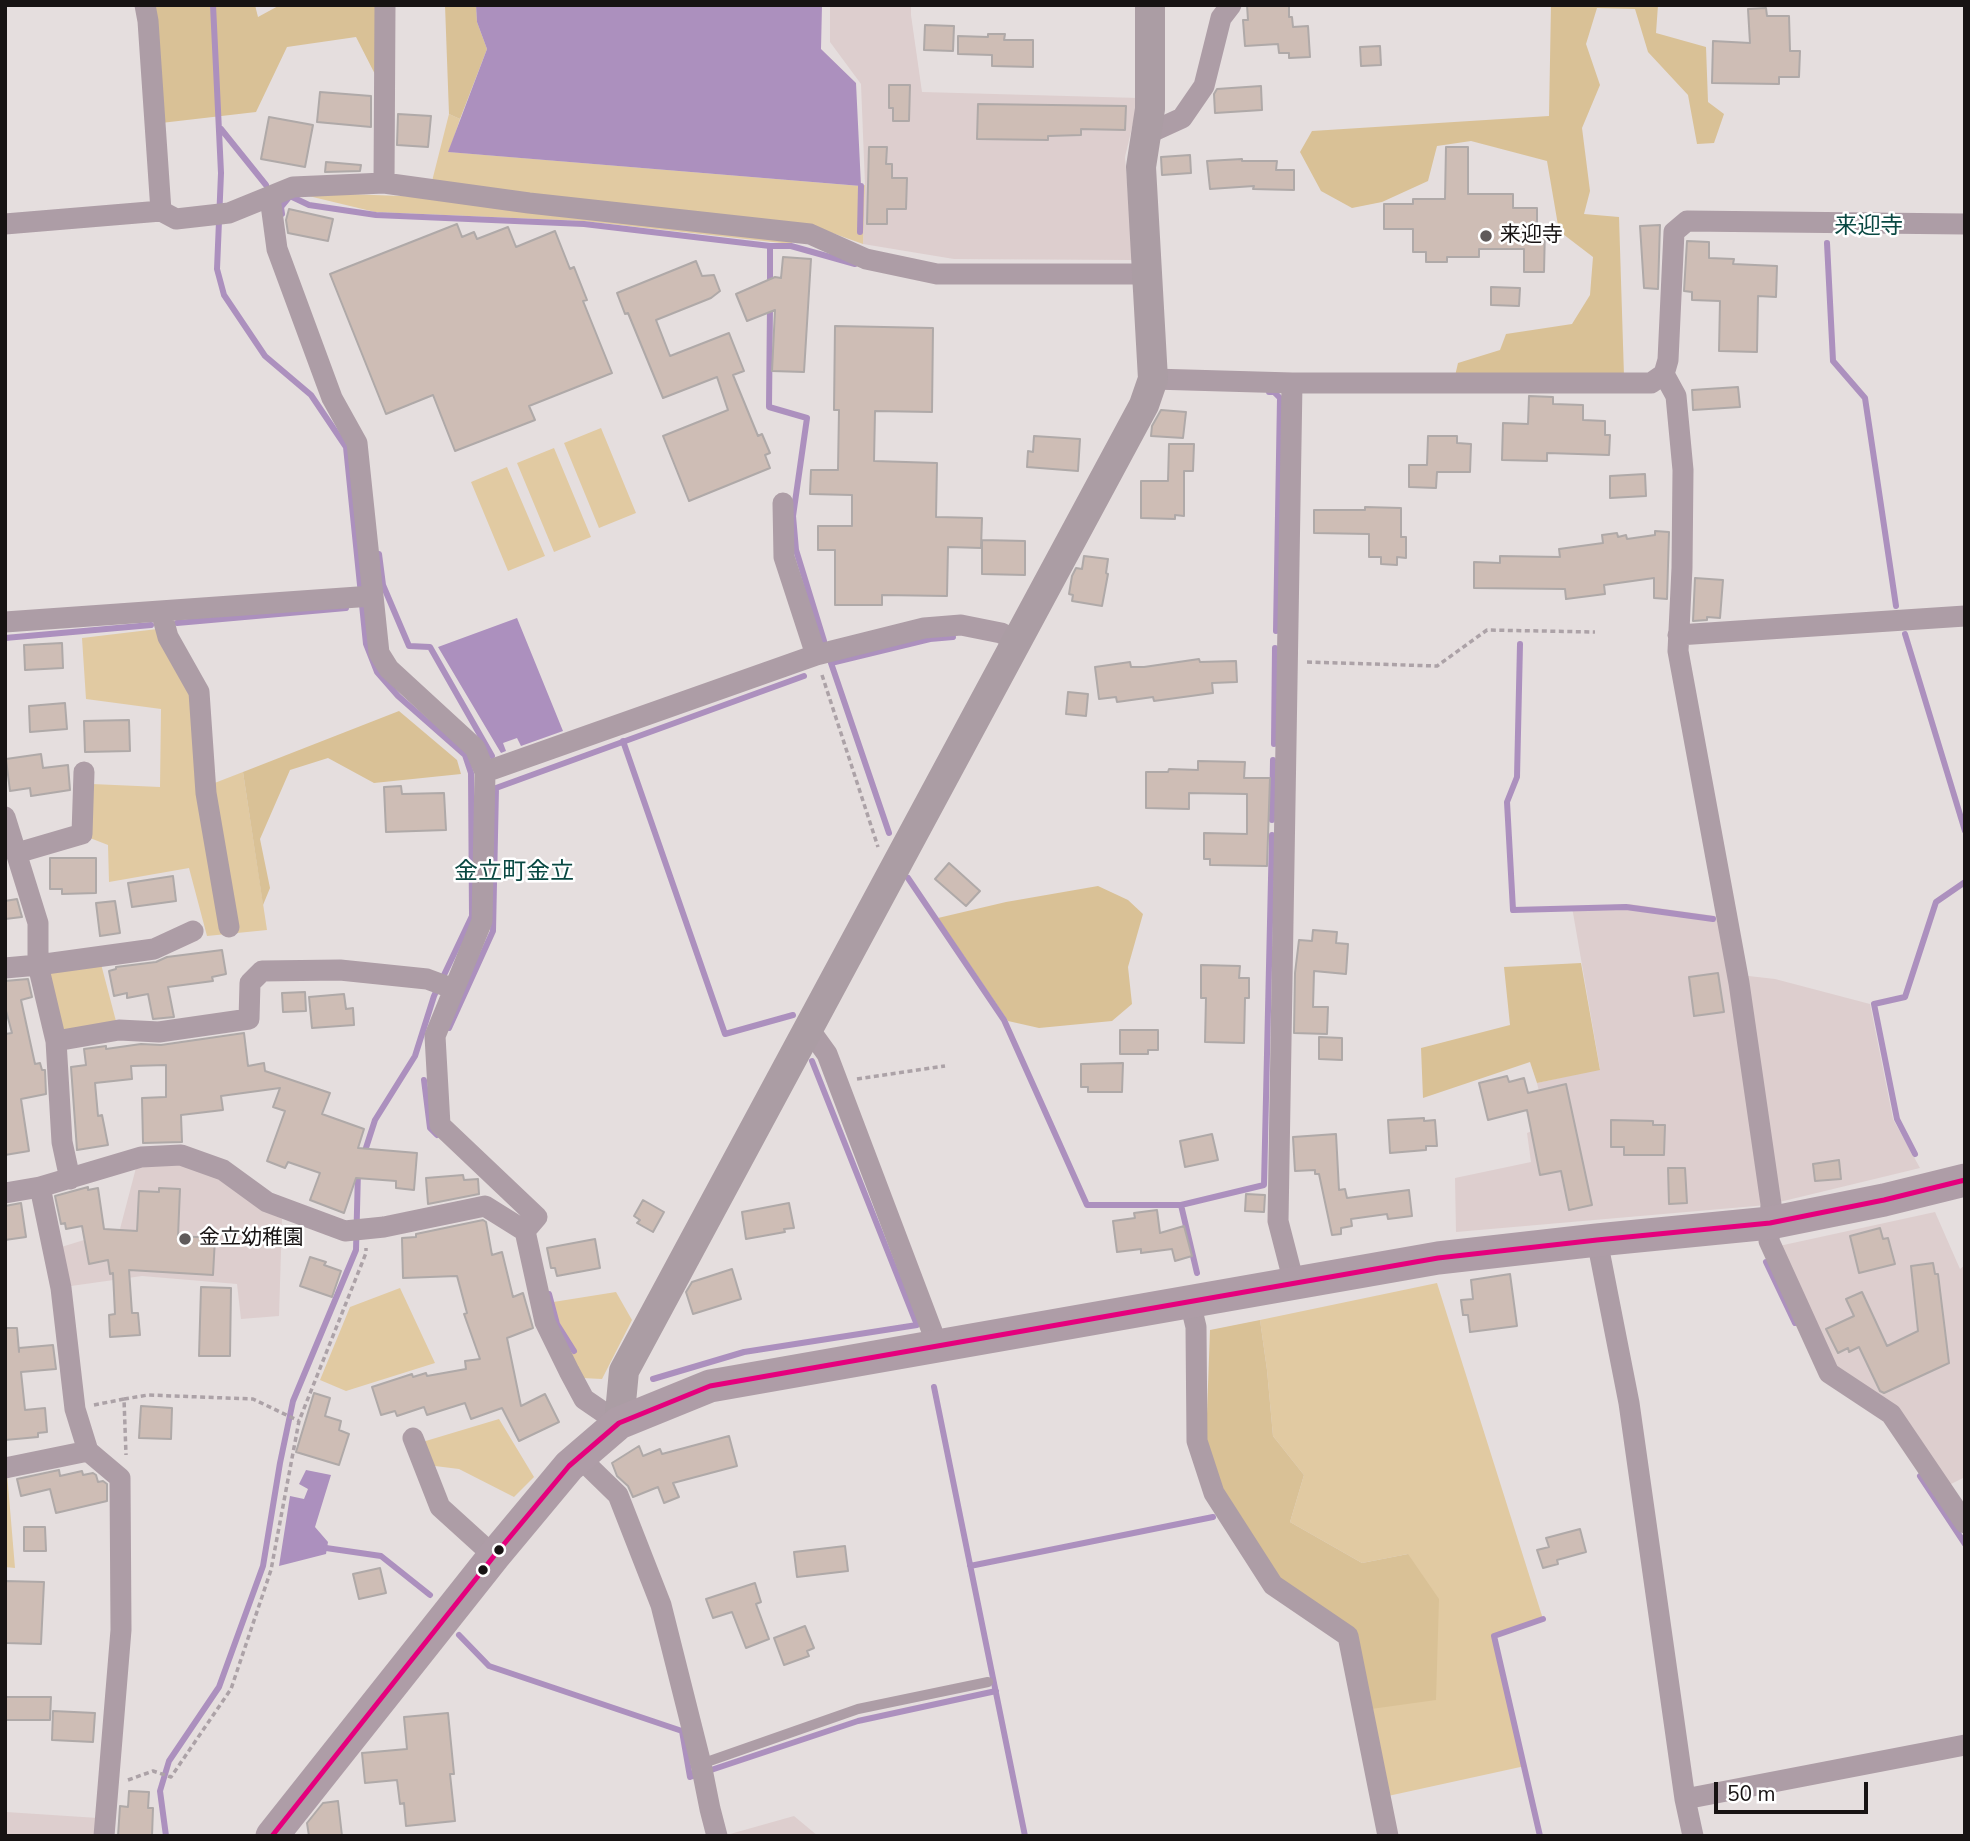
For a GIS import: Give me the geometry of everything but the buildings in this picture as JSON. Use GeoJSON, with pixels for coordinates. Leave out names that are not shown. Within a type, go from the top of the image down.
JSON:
{"type":"FeatureCollection","features":[{"type":"Feature","properties":{"kind":"main road"},"geometry":{"type":"LineString","coordinates":[[272,1836],[494,1556],[569,1466],[619,1423],[710,1386],[1438,1258],[1770,1223],[1965,1180]]}},
{"type":"Feature","properties":{"kind":"street"},"geometry":{"type":"LineString","coordinates":[[145,5],[161,211]]}},
{"type":"Feature","properties":{"kind":"street"},"geometry":{"type":"LineString","coordinates":[[384,183],[385,5]]}},
{"type":"Feature","properties":{"kind":"street"},"geometry":{"type":"LineString","coordinates":[[5,1193],[40,1187],[141,1157],[181,1155],[223,1170],[267,1202],[345,1231],[384,1227],[485,1206],[525,1231],[545,1322],[584,1399],[619,1423],[624,1371],[1144,405],[1153,379],[1141,166],[1150,109],[1150,5]]}},
{"type":"Feature","properties":{"kind":"street"},"geometry":{"type":"LineString","coordinates":[[1147,134],[1182,118],[1204,86],[1221,18],[1231,5]]}},
{"type":"Feature","properties":{"kind":"street"},"geometry":{"type":"LineString","coordinates":[[5,224],[161,211],[176,219],[219,214],[293,187],[384,183],[529,203],[810,234],[866,259],[937,275],[1147,275]]}},
{"type":"Feature","properties":{"kind":"street"},"geometry":{"type":"LineString","coordinates":[[270,197],[277,249],[332,398],[357,443],[379,653],[389,669],[475,748],[485,772],[482,921],[435,1036],[440,1125],[537,1217],[525,1231]]}},
{"type":"Feature","properties":{"kind":"street"},"geometry":{"type":"LineString","coordinates":[[1153,379],[1292,383],[1651,383],[1664,374],[1668,360],[1674,232],[1687,221],[1965,224]]}},
{"type":"Feature","properties":{"kind":"street"},"geometry":{"type":"LineString","coordinates":[[1664,374],[1676,396],[1683,470],[1678,651],[1739,983],[1771,1204],[1769,1241],[1829,1373],[1891,1413],[1965,1523]]}},
{"type":"Feature","properties":{"kind":"street"},"geometry":{"type":"LineString","coordinates":[[1292,383],[1278,1221],[1294,1283]]}},
{"type":"Feature","properties":{"kind":"street"},"geometry":{"type":"LineString","coordinates":[[783,503],[784,557],[816,655]]}},
{"type":"Feature","properties":{"kind":"street"},"geometry":{"type":"LineString","coordinates":[[5,622],[372,596]]}},
{"type":"Feature","properties":{"kind":"street"},"geometry":{"type":"LineString","coordinates":[[161,611],[168,637],[199,692],[206,793],[229,927]]}},
{"type":"Feature","properties":{"kind":"street"},"geometry":{"type":"LineString","coordinates":[[1678,635],[1965,616]]}},
{"type":"Feature","properties":{"kind":"street"},"geometry":{"type":"LineString","coordinates":[[485,772],[816,655],[924,628],[961,625],[1001,633],[1017,641]]}},
{"type":"Feature","properties":{"kind":"street"},"geometry":{"type":"LineString","coordinates":[[17,853],[82,834],[84,772]]}},
{"type":"Feature","properties":{"kind":"street"},"geometry":{"type":"LineString","coordinates":[[5,817],[38,923],[38,965],[56,1041],[62,1142],[70,1178]]}},
{"type":"Feature","properties":{"kind":"street"},"geometry":{"type":"LineString","coordinates":[[5,968],[154,949],[193,930]]}},
{"type":"Feature","properties":{"kind":"street"},"geometry":{"type":"LineString","coordinates":[[56,1041],[119,1030],[159,1032],[250,1019],[250,983],[262,971],[340,970],[427,979],[454,989]]}},
{"type":"Feature","properties":{"kind":"street"},"geometry":{"type":"LineString","coordinates":[[809,1029],[827,1054],[932,1331],[935,1346]]}},
{"type":"Feature","properties":{"kind":"street"},"geometry":{"type":"LineString","coordinates":[[40,1187],[61,1288],[75,1409],[88,1451],[120,1478],[121,1630],[104,1836]]}},
{"type":"Feature","properties":{"kind":"street"},"geometry":{"type":"LineString","coordinates":[[1597,1240],[1629,1403],[1685,1800],[1693,1836]]}},
{"type":"Feature","properties":{"kind":"street"},"geometry":{"type":"LineString","coordinates":[[1190,1302],[1196,1327],[1198,1441],[1214,1493],[1273,1585],[1348,1636],[1388,1836]]}},
{"type":"Feature","properties":{"kind":"street"},"geometry":{"type":"LineString","coordinates":[[413,1438],[440,1507],[494,1556]]}},
{"type":"Feature","properties":{"kind":"street"},"geometry":{"type":"LineString","coordinates":[[5,1468],[88,1451]]}},
{"type":"Feature","properties":{"kind":"street"},"geometry":{"type":"LineString","coordinates":[[579,1457],[618,1495],[661,1605],[717,1836]]}},
{"type":"Feature","properties":{"kind":"street"},"geometry":{"type":"LineString","coordinates":[[1685,1800],[1965,1745]]}},
{"type":"Feature","properties":{"kind":"lane"},"geometry":{"type":"LineString","coordinates":[[701,1764],[858,1709],[988,1682]]}},
{"type":"Feature","properties":{"kind":"path"},"geometry":{"type":"LineString","coordinates":[[1287,662],[1437,666],[1487,630],[1595,632]]}},
{"type":"Feature","properties":{"kind":"path"},"geometry":{"type":"LineString","coordinates":[[816,655],[878,847],[896,866]]}},
{"type":"Feature","properties":{"kind":"path"},"geometry":{"type":"LineString","coordinates":[[838,1082],[945,1066]]}},
{"type":"Feature","properties":{"kind":"path"},"geometry":{"type":"LineString","coordinates":[[153,1771],[171,1777],[231,1689],[271,1570],[299,1421],[366,1254],[367,1228]]}},
{"type":"Feature","properties":{"kind":"path"},"geometry":{"type":"LineString","coordinates":[[75,1409],[148,1395],[253,1399],[299,1421]]}},
{"type":"Feature","properties":{"kind":"path"},"geometry":{"type":"LineString","coordinates":[[120,1478],[126,1454],[124,1399]]}},
{"type":"Feature","properties":{"kind":"shaded area"},"geometry":{"type":"Polygon","coordinates":[[[148,5],[255,5],[258,17],[280,5],[388,5],[379,82],[356,37],[287,47],[256,112],[161,123],[148,5]]]}},
{"type":"Feature","properties":{"kind":"shaded area"},"geometry":{"type":"Polygon","coordinates":[[[445,5],[476,5],[477,22],[487,49],[460,119],[449,114],[445,5]]]}},
{"type":"Feature","properties":{"kind":"shaded area"},"geometry":{"type":"Polygon","coordinates":[[[476,5],[822,5],[821,49],[856,83],[861,186],[448,152],[487,49],[477,22],[476,5]]]}},
{"type":"Feature","properties":{"kind":"shaded area"},"geometry":{"type":"Polygon","coordinates":[[[830,5],[911,5],[922,92],[1139,98],[1125,157],[1133,260],[954,259],[863,244],[865,185],[861,84],[830,42],[830,5]]]}},
{"type":"Feature","properties":{"kind":"shaded area"},"geometry":{"type":"Polygon","coordinates":[[[1551,5],[1658,5],[1656,33],[1706,47],[1708,102],[1724,114],[1714,143],[1697,144],[1688,95],[1648,52],[1635,9],[1597,8],[1586,44],[1600,85],[1582,128],[1590,191],[1584,214],[1619,217],[1624,376],[1455,376],[1458,363],[1500,350],[1506,334],[1572,324],[1590,295],[1593,257],[1559,231],[1547,161],[1471,141],[1437,146],[1428,181],[1382,202],[1352,208],[1321,191],[1300,152],[1312,131],[1549,116],[1551,5]]]}},
{"type":"Feature","properties":{"kind":"shaded area"},"geometry":{"type":"Polygon","coordinates":[[[449,114],[460,119],[449,152],[865,185],[863,244],[807,224],[791,244],[584,221],[375,212],[292,192],[428,197],[449,114]]]}},
{"type":"Feature","properties":{"kind":"shaded area"},"geometry":{"type":"Polygon","coordinates":[[[601,428],[636,513],[599,528],[564,443],[601,428]]]}},
{"type":"Feature","properties":{"kind":"shaded area"},"geometry":{"type":"Polygon","coordinates":[[[554,448],[591,537],[554,552],[517,463],[554,448]]]}},
{"type":"Feature","properties":{"kind":"shaded area"},"geometry":{"type":"Polygon","coordinates":[[[507,467],[545,556],[508,571],[471,482],[507,467]]]}},
{"type":"Feature","properties":{"kind":"shaded area"},"geometry":{"type":"Polygon","coordinates":[[[517,618],[563,731],[521,746],[517,738],[503,743],[506,751],[501,753],[438,647],[517,618]]]}},
{"type":"Feature","properties":{"kind":"shaded area"},"geometry":{"type":"Polygon","coordinates":[[[174,627],[212,784],[243,772],[267,930],[207,936],[189,868],[109,882],[108,845],[90,838],[92,784],[160,787],[161,709],[86,699],[82,638],[174,627]]]}},
{"type":"Feature","properties":{"kind":"shaded area"},"geometry":{"type":"Polygon","coordinates":[[[399,711],[457,760],[461,774],[374,783],[328,758],[290,770],[260,839],[270,888],[263,905],[243,772],[399,711]]]}},
{"type":"Feature","properties":{"kind":"shaded area"},"geometry":{"type":"Polygon","coordinates":[[[1098,886],[1128,900],[1143,914],[1128,967],[1132,1004],[1112,1021],[1039,1028],[1008,1021],[938,918],[1006,902],[1098,886]]]}},
{"type":"Feature","properties":{"kind":"shaded area"},"geometry":{"type":"Polygon","coordinates":[[[1629,904],[1716,916],[1731,974],[1775,979],[1870,1004],[1893,1119],[1920,1168],[1767,1205],[1456,1232],[1455,1178],[1531,1162],[1527,1133],[1547,1125],[1537,1083],[1600,1069],[1572,907],[1629,904]]]}},
{"type":"Feature","properties":{"kind":"shaded area"},"geometry":{"type":"Polygon","coordinates":[[[1581,963],[1600,1070],[1537,1083],[1530,1062],[1423,1098],[1421,1048],[1510,1025],[1504,967],[1581,963]]]}},
{"type":"Feature","properties":{"kind":"shaded area"},"geometry":{"type":"Polygon","coordinates":[[[101,964],[117,1025],[60,1036],[44,969],[101,964]]]}},
{"type":"Feature","properties":{"kind":"shaded area","name":"金立幼稚園"},"geometry":{"type":"Polygon","coordinates":[[[175,1160],[219,1175],[282,1219],[279,1316],[241,1319],[237,1284],[142,1276],[64,1287],[58,1248],[120,1229],[137,1164],[175,1160]]]}},
{"type":"Feature","properties":{"kind":"shaded area"},"geometry":{"type":"Polygon","coordinates":[[[1935,1212],[1960,1269],[1965,1265],[1965,1477],[1947,1486],[1834,1370],[1779,1246],[1935,1212]]]}},
{"type":"Feature","properties":{"kind":"shaded area"},"geometry":{"type":"Polygon","coordinates":[[[1437,1283],[1543,1619],[1494,1636],[1525,1766],[1388,1796],[1371,1709],[1408,1554],[1362,1563],[1290,1522],[1304,1475],[1273,1436],[1260,1320],[1437,1283]]]}},
{"type":"Feature","properties":{"kind":"shaded area"},"geometry":{"type":"Polygon","coordinates":[[[400,1288],[435,1363],[346,1391],[320,1380],[350,1307],[400,1288]]]}},
{"type":"Feature","properties":{"kind":"shaded area"},"geometry":{"type":"Polygon","coordinates":[[[616,1292],[632,1320],[602,1379],[582,1378],[547,1303],[616,1292]]]}},
{"type":"Feature","properties":{"kind":"shaded area"},"geometry":{"type":"Polygon","coordinates":[[[1260,1320],[1273,1436],[1304,1475],[1290,1522],[1362,1563],[1408,1554],[1439,1599],[1436,1700],[1371,1709],[1351,1628],[1278,1582],[1223,1493],[1206,1441],[1210,1330],[1260,1320]]]}},
{"type":"Feature","properties":{"kind":"shaded area"},"geometry":{"type":"Polygon","coordinates":[[[499,1419],[534,1477],[514,1497],[459,1469],[427,1465],[419,1443],[499,1419]]]}},
{"type":"Feature","properties":{"kind":"shaded area"},"geometry":{"type":"Polygon","coordinates":[[[306,1470],[331,1475],[315,1527],[328,1542],[326,1554],[279,1566],[290,1496],[304,1499],[308,1489],[299,1484],[306,1470]]]}},
{"type":"Feature","properties":{"kind":"shaded area"},"geometry":{"type":"Polygon","coordinates":[[[7,1473],[15,1568],[5,1567],[7,1473]]]}},
{"type":"Feature","properties":{"kind":"shaded area"},"geometry":{"type":"Polygon","coordinates":[[[6,1812],[98,1818],[97,1836],[5,1836],[6,1812]]]}},
{"type":"Feature","properties":{"kind":"shaded area"},"geometry":{"type":"Polygon","coordinates":[[[794,1816],[818,1836],[723,1836],[794,1816]]]}},
{"type":"Feature","properties":{"kind":"waterway"},"geometry":{"type":"LineString","coordinates":[[213,5],[221,173],[217,269],[224,295],[265,356],[311,395],[346,447],[366,644],[377,672],[398,696],[465,755],[471,773],[472,916],[434,996],[415,1056],[375,1120],[364,1154]]}},
{"type":"Feature","properties":{"kind":"waterway"},"geometry":{"type":"LineString","coordinates":[[221,129],[266,185]]}},
{"type":"Feature","properties":{"kind":"waterway"},"geometry":{"type":"LineString","coordinates":[[860,232],[861,186]]}},
{"type":"Feature","properties":{"kind":"waterway"},"geometry":{"type":"LineString","coordinates":[[282,214],[281,207],[290,196],[309,205],[376,215],[584,224],[770,246]]}},
{"type":"Feature","properties":{"kind":"waterway"},"geometry":{"type":"LineString","coordinates":[[1827,243],[1833,361],[1865,398],[1896,606]]}},
{"type":"Feature","properties":{"kind":"waterway"},"geometry":{"type":"LineString","coordinates":[[770,287],[770,246],[791,246],[855,264]]}},
{"type":"Feature","properties":{"kind":"waterway"},"geometry":{"type":"LineString","coordinates":[[770,305],[769,407],[807,418],[793,516],[796,550],[824,641]]}},
{"type":"Feature","properties":{"kind":"waterway"},"geometry":{"type":"LineString","coordinates":[[1269,392],[1274,392],[1280,398],[1276,631]]}},
{"type":"Feature","properties":{"kind":"waterway"},"geometry":{"type":"LineString","coordinates":[[379,554],[383,585],[409,646],[430,647],[492,756]]}},
{"type":"Feature","properties":{"kind":"waterway"},"geometry":{"type":"LineString","coordinates":[[177,623],[346,608]]}},
{"type":"Feature","properties":{"kind":"waterway"},"geometry":{"type":"LineString","coordinates":[[5,638],[151,625]]}},
{"type":"Feature","properties":{"kind":"waterway"},"geometry":{"type":"LineString","coordinates":[[1905,634],[1965,831]]}},
{"type":"Feature","properties":{"kind":"waterway"},"geometry":{"type":"LineString","coordinates":[[889,833],[831,663],[930,639],[953,637]]}},
{"type":"Feature","properties":{"kind":"waterway"},"geometry":{"type":"LineString","coordinates":[[1520,644],[1517,777],[1507,802],[1513,910],[1626,907],[1713,919]]}},
{"type":"Feature","properties":{"kind":"waterway"},"geometry":{"type":"LineString","coordinates":[[1274,744],[1275,648]]}},
{"type":"Feature","properties":{"kind":"waterway"},"geometry":{"type":"LineString","coordinates":[[449,1028],[493,931],[496,788],[804,676]]}},
{"type":"Feature","properties":{"kind":"waterway"},"geometry":{"type":"LineString","coordinates":[[623,741],[725,1034],[793,1015]]}},
{"type":"Feature","properties":{"kind":"waterway"},"geometry":{"type":"LineString","coordinates":[[1272,820],[1273,760]]}},
{"type":"Feature","properties":{"kind":"waterway"},"geometry":{"type":"LineString","coordinates":[[1197,1273],[1181,1205],[1264,1185],[1272,835]]}},
{"type":"Feature","properties":{"kind":"waterway"},"geometry":{"type":"LineString","coordinates":[[908,878],[1004,1020],[1087,1205],[1181,1205]]}},
{"type":"Feature","properties":{"kind":"waterway"},"geometry":{"type":"LineString","coordinates":[[1915,1154],[1897,1119],[1874,1004],[1905,997],[1936,902],[1965,882]]}},
{"type":"Feature","properties":{"kind":"waterway"},"geometry":{"type":"LineString","coordinates":[[653,1379],[744,1352],[917,1325],[812,1061]]}},
{"type":"Feature","properties":{"kind":"waterway"},"geometry":{"type":"LineString","coordinates":[[424,1080],[430,1128],[437,1135]]}},
{"type":"Feature","properties":{"kind":"waterway"},"geometry":{"type":"LineString","coordinates":[[166,1836],[160,1791],[169,1761],[219,1687],[263,1566],[293,1401],[356,1250],[358,1171]]}},
{"type":"Feature","properties":{"kind":"waterway"},"geometry":{"type":"LineString","coordinates":[[1766,1262],[1795,1323]]}},
{"type":"Feature","properties":{"kind":"waterway"},"geometry":{"type":"LineString","coordinates":[[549,1294],[557,1324],[574,1351]]}},
{"type":"Feature","properties":{"kind":"waterway"},"geometry":{"type":"LineString","coordinates":[[934,1387],[1025,1836]]}},
{"type":"Feature","properties":{"kind":"waterway"},"geometry":{"type":"LineString","coordinates":[[1920,1476],[1965,1544]]}},
{"type":"Feature","properties":{"kind":"waterway"},"geometry":{"type":"LineString","coordinates":[[970,1566],[1213,1517]]}},
{"type":"Feature","properties":{"kind":"waterway"},"geometry":{"type":"LineString","coordinates":[[326,1548],[381,1556],[430,1595]]}},
{"type":"Feature","properties":{"kind":"waterway"},"geometry":{"type":"LineString","coordinates":[[1540,1836],[1494,1636],[1543,1619]]}},
{"type":"Feature","properties":{"kind":"waterway"},"geometry":{"type":"LineString","coordinates":[[459,1635],[489,1666],[682,1731],[690,1777],[858,1721],[996,1691]]}},
{"type":"Feature","properties":{"kind":"transit line"},"geometry":{"type":"LineString","coordinates":[[272,1836],[494,1556],[569,1466],[619,1423],[710,1386],[1438,1258],[1770,1223],[1965,1180]]}},
{"type":"Feature","properties":{"kind":"place","name":"来迎寺"},"geometry":{"type":"Point","coordinates":[1486,236]}},
{"type":"Feature","properties":{"kind":"place","name":"金立幼稚園"},"geometry":{"type":"Point","coordinates":[185,1239]}},
{"type":"Feature","properties":{"kind":"district","name":"来迎寺"},"geometry":{"type":"Point","coordinates":[1869,227]}},
{"type":"Feature","properties":{"kind":"district","name":"金立町金立"},"geometry":{"type":"Point","coordinates":[514,873]}}]}
